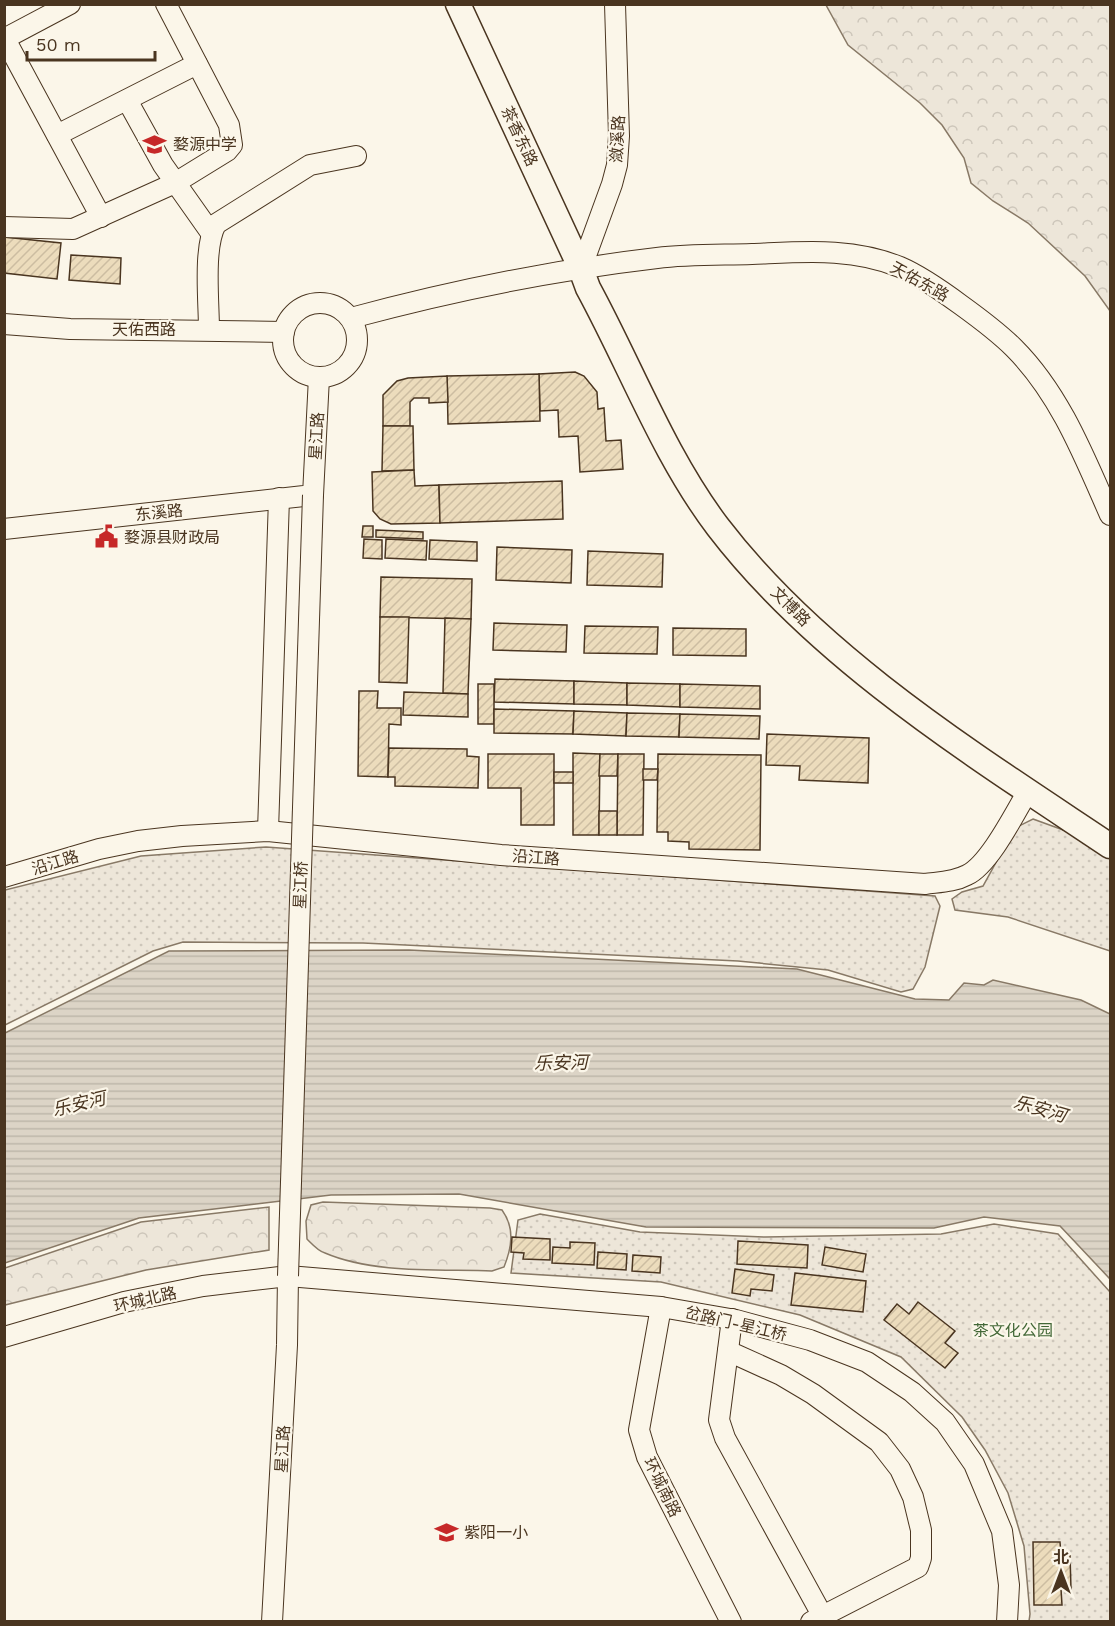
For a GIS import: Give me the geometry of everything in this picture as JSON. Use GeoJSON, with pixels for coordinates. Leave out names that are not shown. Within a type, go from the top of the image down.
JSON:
{"type":"FeatureCollection","features":[{"type":"Feature","properties":{"kind":"main road","name":"茶香东路"},"geometry":{"type":"LineString","coordinates":[[458,4],[581,268]]}},
{"type":"Feature","properties":{"kind":"main road","name":"文博路"},"geometry":{"type":"LineString","coordinates":[[581,268],[588,288],[683,475],[718,527],[749,564],[821,637],[866,674],[1028,791],[1110,846]]}},
{"type":"Feature","properties":{"kind":"street"},"geometry":{"type":"LineString","coordinates":[[70,4],[5,39],[101,217]]}},
{"type":"Feature","properties":{"kind":"street"},"geometry":{"type":"LineString","coordinates":[[4,227],[73,229],[175,183],[227,151],[232,145],[229,125],[166,4]]}},
{"type":"Feature","properties":{"kind":"street","name":"潋溪路"},"geometry":{"type":"LineString","coordinates":[[581,268],[617,165],[619,136],[615,4]]}},
{"type":"Feature","properties":{"kind":"street"},"geometry":{"type":"LineString","coordinates":[[57,135],[197,64]]}},
{"type":"Feature","properties":{"kind":"street"},"geometry":{"type":"LineString","coordinates":[[127,100],[150,145],[211,233]]}},
{"type":"Feature","properties":{"kind":"street"},"geometry":{"type":"LineString","coordinates":[[209,330],[211,233],[216,224],[310,165],[356,156]]}},
{"type":"Feature","properties":{"kind":"street","name":"天佑东路"},"geometry":{"type":"LineString","coordinates":[[581,268],[659,257],[824,251],[858,255],[900,267],[942,291],[971,312],[1023,358],[1059,405],[1109,510]]}},
{"type":"Feature","properties":{"kind":"street"},"geometry":{"type":"LineString","coordinates":[[351,318],[417,300],[581,268]]}},
{"type":"Feature","properties":{"kind":"street"},"geometry":{"type":"LineString","coordinates":[[324,303],[344,311],[351,318],[358,341],[356,352],[342,371],[331,376],[319,377],[298,370],[291,362],[283,342],[284,332],[294,314],[313,304],[324,303]]}},
{"type":"Feature","properties":{"kind":"street","name":"天佑西路"},"geometry":{"type":"LineString","coordinates":[[4,324],[70,329],[284,332]]}},
{"type":"Feature","properties":{"kind":"street","name":"星江路"},"geometry":{"type":"LineString","coordinates":[[313,495],[319,377]]}},
{"type":"Feature","properties":{"kind":"street","name":"东溪路"},"geometry":{"type":"LineString","coordinates":[[4,529],[313,495]]}},
{"type":"Feature","properties":{"kind":"street","name":"星江桥"},"geometry":{"type":"LineString","coordinates":[[288,1276],[313,495]]}},
{"type":"Feature","properties":{"kind":"street"},"geometry":{"type":"LineString","coordinates":[[268,831],[279,498]]}},
{"type":"Feature","properties":{"kind":"street","name":"沿江路"},"geometry":{"type":"LineString","coordinates":[[4,877],[99,849],[138,841],[268,831],[501,855],[925,884],[951,881],[969,875],[984,863],[1028,791]]}},
{"type":"Feature","properties":{"kind":"street","name":"星江路"},"geometry":{"type":"LineString","coordinates":[[272,1622],[287,1346],[288,1276]]}},
{"type":"Feature","properties":{"kind":"street","name":"岔路门-星江桥"},"geometry":{"type":"LineString","coordinates":[[288,1276],[661,1307],[732,1319],[810,1340],[867,1362],[912,1392],[945,1422],[974,1464],[1002,1531],[1009,1586],[1007,1622]]}},
{"type":"Feature","properties":{"kind":"street","name":"环城北路"},"geometry":{"type":"LineString","coordinates":[[4,1336],[136,1300],[203,1286],[288,1276]]}},
{"type":"Feature","properties":{"kind":"street","name":"环城南路"},"geometry":{"type":"LineString","coordinates":[[661,1307],[639,1430],[647,1457],[730,1622]]}},
{"type":"Feature","properties":{"kind":"street"},"geometry":{"type":"LineString","coordinates":[[728,1351],[781,1375],[805,1389],[879,1442],[900,1469],[913,1497],[921,1530],[921,1558],[918,1567],[817,1618],[725,1438],[719,1420],[732,1319]]}},
{"type":"Feature","properties":{"kind":"green space"},"geometry":{"type":"Polygon","coordinates":[[[826,5],[1110,5],[1110,311],[1085,276],[1028,223],[993,201],[971,183],[964,158],[942,125],[920,103],[848,45],[826,5]]]}},
{"type":"Feature","properties":{"kind":"green space"},"geometry":{"type":"Polygon","coordinates":[[[1033,819],[1088,839],[1110,855],[1110,951],[1008,917],[955,910],[952,899],[962,892],[983,886],[1015,828],[1033,819]]]}},
{"type":"Feature","properties":{"kind":"green space"},"geometry":{"type":"Polygon","coordinates":[[[266,847],[935,896],[940,906],[925,967],[913,989],[901,992],[828,970],[738,961],[363,943],[183,942],[153,951],[5,1025],[5,890],[141,856],[266,847]]]}},
{"type":"Feature","properties":{"kind":"green space"},"geometry":{"type":"Polygon","coordinates":[[[323,1202],[502,1210],[509,1224],[511,1238],[509,1252],[504,1267],[492,1271],[407,1269],[344,1260],[320,1251],[307,1239],[306,1221],[311,1205],[323,1202]]]}},
{"type":"Feature","properties":{"kind":"green space"},"geometry":{"type":"Polygon","coordinates":[[[269,1207],[269,1250],[146,1270],[5,1305],[5,1268],[141,1222],[269,1207]]]}},
{"type":"Feature","properties":{"kind":"green space","name":"茶文化公园"},"geometry":{"type":"Polygon","coordinates":[[[540,1214],[640,1232],[765,1237],[941,1234],[994,1224],[1058,1234],[1110,1292],[1110,1621],[1029,1621],[1024,1546],[1008,1493],[985,1450],[962,1417],[901,1357],[800,1315],[661,1282],[511,1273],[518,1220],[540,1214]]]}},
{"type":"Feature","properties":{"kind":"water","name":"乐安河"},"geometry":{"type":"Polygon","coordinates":[[[409,950],[797,969],[915,999],[949,1000],[964,983],[984,985],[993,980],[1081,1000],[1110,1014],[1110,1279],[1060,1226],[984,1217],[934,1228],[646,1227],[459,1194],[331,1195],[139,1218],[5,1263],[5,1033],[169,951],[409,950]]]}},
{"type":"Feature","properties":{"kind":"building"},"geometry":{"type":"Polygon","coordinates":[[[4,237],[61,243],[57,279],[4,273],[4,237]]]}},
{"type":"Feature","properties":{"kind":"building"},"geometry":{"type":"Polygon","coordinates":[[[71,255],[121,258],[120,284],[69,280],[71,255]]]}},
{"type":"Feature","properties":{"kind":"building"},"geometry":{"type":"Polygon","coordinates":[[[575,372],[584,376],[597,392],[598,409],[604,408],[606,441],[621,440],[623,469],[580,472],[578,436],[559,437],[558,410],[540,411],[539,374],[575,372]]]}},
{"type":"Feature","properties":{"kind":"building"},"geometry":{"type":"Polygon","coordinates":[[[539,374],[540,421],[448,424],[447,376],[539,374]]]}},
{"type":"Feature","properties":{"kind":"building"},"geometry":{"type":"Polygon","coordinates":[[[447,376],[448,402],[429,403],[429,398],[414,398],[410,402],[410,426],[383,426],[383,395],[397,381],[408,378],[447,376]]]}},
{"type":"Feature","properties":{"kind":"building"},"geometry":{"type":"Polygon","coordinates":[[[383,426],[413,426],[414,470],[382,471],[383,426]]]}},
{"type":"Feature","properties":{"kind":"building"},"geometry":{"type":"Polygon","coordinates":[[[414,470],[415,486],[439,485],[440,523],[391,524],[380,519],[373,511],[372,472],[414,470]]]}},
{"type":"Feature","properties":{"kind":"building"},"geometry":{"type":"Polygon","coordinates":[[[562,481],[563,519],[440,523],[439,485],[562,481]]]}},
{"type":"Feature","properties":{"kind":"building"},"geometry":{"type":"Polygon","coordinates":[[[363,526],[373,526],[373,537],[362,537],[363,526]]]}},
{"type":"Feature","properties":{"kind":"building"},"geometry":{"type":"Polygon","coordinates":[[[376,530],[423,532],[423,539],[376,537],[376,530]]]}},
{"type":"Feature","properties":{"kind":"building"},"geometry":{"type":"Polygon","coordinates":[[[364,539],[382,540],[382,559],[363,558],[364,539]]]}},
{"type":"Feature","properties":{"kind":"building"},"geometry":{"type":"Polygon","coordinates":[[[386,539],[427,541],[426,560],[385,558],[386,539]]]}},
{"type":"Feature","properties":{"kind":"building"},"geometry":{"type":"Polygon","coordinates":[[[430,540],[477,542],[477,561],[429,559],[430,540]]]}},
{"type":"Feature","properties":{"kind":"building"},"geometry":{"type":"Polygon","coordinates":[[[497,547],[572,550],[571,583],[496,580],[497,547]]]}},
{"type":"Feature","properties":{"kind":"building"},"geometry":{"type":"Polygon","coordinates":[[[588,551],[663,554],[662,587],[587,585],[588,551]]]}},
{"type":"Feature","properties":{"kind":"building"},"geometry":{"type":"Polygon","coordinates":[[[381,577],[472,579],[471,619],[380,617],[381,577]]]}},
{"type":"Feature","properties":{"kind":"building"},"geometry":{"type":"Polygon","coordinates":[[[380,617],[409,617],[407,683],[379,682],[380,617]]]}},
{"type":"Feature","properties":{"kind":"building"},"geometry":{"type":"Polygon","coordinates":[[[445,618],[471,619],[468,694],[443,693],[445,618]]]}},
{"type":"Feature","properties":{"kind":"building"},"geometry":{"type":"Polygon","coordinates":[[[494,623],[567,625],[566,652],[493,650],[494,623]]]}},
{"type":"Feature","properties":{"kind":"building"},"geometry":{"type":"Polygon","coordinates":[[[585,626],[658,627],[657,654],[584,653],[585,626]]]}},
{"type":"Feature","properties":{"kind":"building"},"geometry":{"type":"Polygon","coordinates":[[[673,628],[746,629],[746,656],[673,655],[673,628]]]}},
{"type":"Feature","properties":{"kind":"building"},"geometry":{"type":"Polygon","coordinates":[[[495,679],[574,681],[574,704],[494,702],[495,679]]]}},
{"type":"Feature","properties":{"kind":"building"},"geometry":{"type":"Polygon","coordinates":[[[574,681],[627,683],[627,705],[574,704],[574,681]]]}},
{"type":"Feature","properties":{"kind":"building"},"geometry":{"type":"Polygon","coordinates":[[[627,683],[680,684],[680,707],[627,705],[627,683]]]}},
{"type":"Feature","properties":{"kind":"building"},"geometry":{"type":"Polygon","coordinates":[[[478,684],[494,684],[494,724],[478,724],[478,684]]]}},
{"type":"Feature","properties":{"kind":"building"},"geometry":{"type":"Polygon","coordinates":[[[680,684],[760,686],[760,709],[680,707],[680,684]]]}},
{"type":"Feature","properties":{"kind":"building"},"geometry":{"type":"Polygon","coordinates":[[[359,691],[378,691],[377,708],[401,708],[401,725],[389,724],[388,777],[358,776],[359,691]]]}},
{"type":"Feature","properties":{"kind":"building"},"geometry":{"type":"Polygon","coordinates":[[[404,692],[468,694],[468,717],[403,715],[404,692]]]}},
{"type":"Feature","properties":{"kind":"building"},"geometry":{"type":"Polygon","coordinates":[[[494,709],[574,711],[573,734],[494,733],[494,709]]]}},
{"type":"Feature","properties":{"kind":"building"},"geometry":{"type":"Polygon","coordinates":[[[574,711],[627,713],[626,736],[573,734],[574,711]]]}},
{"type":"Feature","properties":{"kind":"building"},"geometry":{"type":"Polygon","coordinates":[[[627,713],[680,714],[679,737],[626,736],[627,713]]]}},
{"type":"Feature","properties":{"kind":"building"},"geometry":{"type":"Polygon","coordinates":[[[680,714],[760,716],[759,739],[679,737],[680,714]]]}},
{"type":"Feature","properties":{"kind":"building"},"geometry":{"type":"Polygon","coordinates":[[[767,734],[869,738],[868,783],[799,780],[800,766],[766,765],[767,734]]]}},
{"type":"Feature","properties":{"kind":"building"},"geometry":{"type":"Polygon","coordinates":[[[389,748],[467,749],[467,756],[479,757],[478,788],[395,786],[395,777],[388,777],[389,748]]]}},
{"type":"Feature","properties":{"kind":"building"},"geometry":{"type":"Polygon","coordinates":[[[573,753],[600,754],[599,835],[573,835],[573,753]]]}},
{"type":"Feature","properties":{"kind":"building"},"geometry":{"type":"Polygon","coordinates":[[[488,754],[554,754],[554,825],[521,825],[521,788],[488,788],[488,754]]]}},
{"type":"Feature","properties":{"kind":"building"},"geometry":{"type":"Polygon","coordinates":[[[600,754],[618,754],[617,776],[599,776],[600,754]]]}},
{"type":"Feature","properties":{"kind":"building"},"geometry":{"type":"Polygon","coordinates":[[[618,754],[644,754],[643,835],[617,835],[618,754]]]}},
{"type":"Feature","properties":{"kind":"building"},"geometry":{"type":"Polygon","coordinates":[[[658,754],[761,755],[760,850],[689,849],[689,842],[668,841],[668,832],[657,832],[658,754]]]}},
{"type":"Feature","properties":{"kind":"building"},"geometry":{"type":"Polygon","coordinates":[[[643,769],[658,769],[657,780],[643,780],[643,769]]]}},
{"type":"Feature","properties":{"kind":"building"},"geometry":{"type":"Polygon","coordinates":[[[554,772],[573,772],[573,783],[554,783],[554,772]]]}},
{"type":"Feature","properties":{"kind":"building"},"geometry":{"type":"Polygon","coordinates":[[[599,811],[617,811],[617,835],[599,835],[599,811]]]}},
{"type":"Feature","properties":{"kind":"building"},"geometry":{"type":"Polygon","coordinates":[[[512,1237],[550,1239],[550,1260],[523,1259],[524,1253],[511,1252],[512,1237]]]}},
{"type":"Feature","properties":{"kind":"building"},"geometry":{"type":"Polygon","coordinates":[[[738,1241],[808,1245],[807,1268],[737,1264],[738,1241]]]}},
{"type":"Feature","properties":{"kind":"building"},"geometry":{"type":"Polygon","coordinates":[[[570,1242],[595,1243],[594,1265],[552,1263],[553,1247],[570,1248],[570,1242]]]}},
{"type":"Feature","properties":{"kind":"building"},"geometry":{"type":"Polygon","coordinates":[[[825,1247],[866,1254],[863,1272],[822,1265],[825,1247]]]}},
{"type":"Feature","properties":{"kind":"building"},"geometry":{"type":"Polygon","coordinates":[[[598,1252],[627,1254],[626,1270],[597,1268],[598,1252]]]}},
{"type":"Feature","properties":{"kind":"building"},"geometry":{"type":"Polygon","coordinates":[[[633,1255],[661,1257],[660,1273],[632,1271],[633,1255]]]}},
{"type":"Feature","properties":{"kind":"building"},"geometry":{"type":"Polygon","coordinates":[[[735,1269],[774,1275],[772,1291],[751,1289],[750,1296],[732,1293],[735,1269]]]}},
{"type":"Feature","properties":{"kind":"building"},"geometry":{"type":"Polygon","coordinates":[[[795,1273],[866,1281],[863,1312],[791,1305],[795,1273]]]}},
{"type":"Feature","properties":{"kind":"building"},"geometry":{"type":"Polygon","coordinates":[[[918,1302],[955,1331],[945,1343],[958,1353],[945,1368],[884,1320],[897,1304],[909,1314],[918,1302]]]}},
{"type":"Feature","properties":{"kind":"building"},"geometry":{"type":"Polygon","coordinates":[[[1033,1542],[1060,1542],[1061,1555],[1070,1555],[1071,1589],[1061,1589],[1062,1605],[1034,1605],[1033,1542]]]}},
{"type":"Feature","properties":{"kind":"place","name":"婺源中学"},"geometry":{"type":"Point","coordinates":[155,144]}},
{"type":"Feature","properties":{"kind":"place","name":"婺源县财政局"},"geometry":{"type":"Point","coordinates":[106,537]}},
{"type":"Feature","properties":{"kind":"place","name":"紫阳一小"},"geometry":{"type":"Point","coordinates":[446,1532]}}]}
